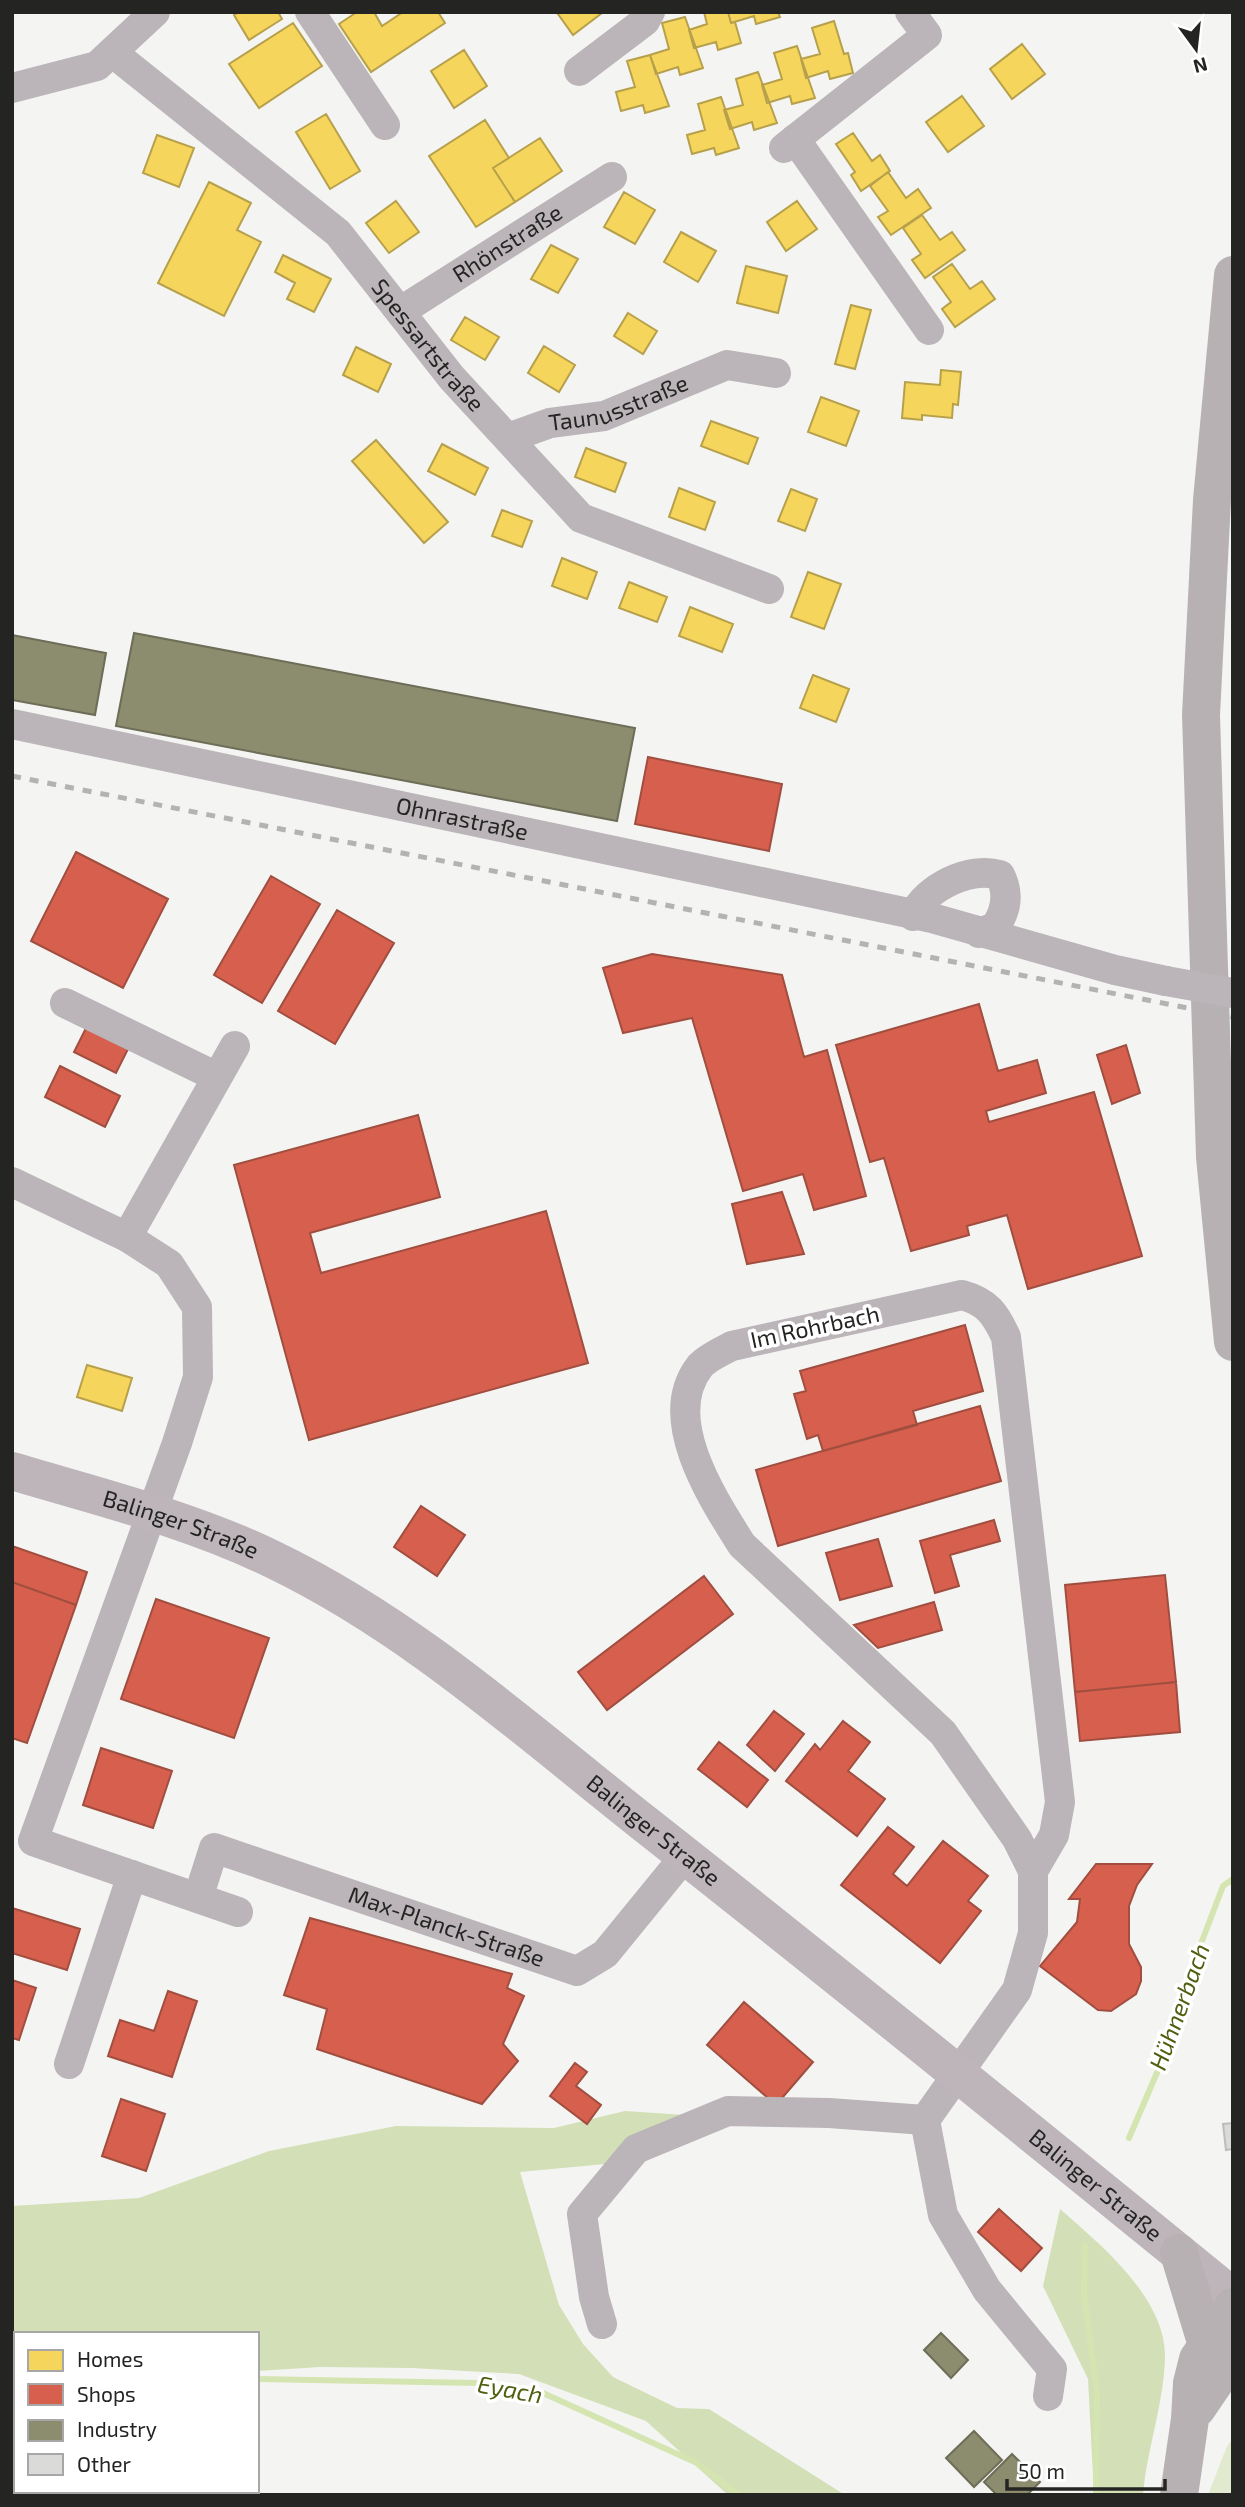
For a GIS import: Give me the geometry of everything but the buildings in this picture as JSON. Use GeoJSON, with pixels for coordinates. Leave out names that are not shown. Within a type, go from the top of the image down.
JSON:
{"type":"FeatureCollection","features":[{"type":"Feature","properties":{"kind":"highway"},"geometry":{"type":"LineString","coordinates":[[1233,275],[1212,500],[1201,715],[1215,1157],[1233,1342]]}},
{"type":"Feature","properties":{"kind":"highway"},"geometry":{"type":"LineString","coordinates":[[1179,2253],[1220,2348]]}},
{"type":"Feature","properties":{"kind":"highway"},"geometry":{"type":"LineString","coordinates":[[1179,2495],[1191,2418],[1192,2383],[1220,2348],[1233,2307]]}},
{"type":"Feature","properties":{"kind":"main road","name":"Balinger Straße"},"geometry":{"type":"LineString","coordinates":[[12,1471],[151,1513],[271,1558],[380,1619],[685,1856],[1233,2297]]}},
{"type":"Feature","properties":{"kind":"street"},"geometry":{"type":"LineString","coordinates":[[12,88],[97,66],[155,12]]}},
{"type":"Feature","properties":{"kind":"street"},"geometry":{"type":"LineString","coordinates":[[310,12],[385,125]]}},
{"type":"Feature","properties":{"kind":"street"},"geometry":{"type":"LineString","coordinates":[[579,71],[645,21],[650,12]]}},
{"type":"Feature","properties":{"kind":"street"},"geometry":{"type":"LineString","coordinates":[[910,12],[926,35],[790,144],[929,330]]}},
{"type":"Feature","properties":{"kind":"street","name":"Spessartstraße"},"geometry":{"type":"LineString","coordinates":[[113,53],[338,233],[452,378],[581,518],[769,589]]}},
{"type":"Feature","properties":{"kind":"street","name":"Rhönstraße"},"geometry":{"type":"LineString","coordinates":[[401,311],[612,177]]}},
{"type":"Feature","properties":{"kind":"street","name":"Taunusstraße"},"geometry":{"type":"LineString","coordinates":[[508,438],[550,424],[604,416],[727,365],[776,373]]}},
{"type":"Feature","properties":{"kind":"street","name":"Ohnrastraße"},"geometry":{"type":"LineString","coordinates":[[12,724],[913,916],[1166,981],[1233,993]]}},
{"type":"Feature","properties":{"kind":"street"},"geometry":{"type":"LineString","coordinates":[[913,916],[917,906],[929,895],[961,877],[984,870],[1000,875],[1005,885],[1006,905],[995,927],[979,933]]}},
{"type":"Feature","properties":{"kind":"street"},"geometry":{"type":"LineString","coordinates":[[65,1003],[217,1077]]}},
{"type":"Feature","properties":{"kind":"street"},"geometry":{"type":"LineString","coordinates":[[127,1237],[235,1046]]}},
{"type":"Feature","properties":{"kind":"street"},"geometry":{"type":"LineString","coordinates":[[12,1182],[127,1237],[169,1264],[197,1307],[198,1377],[151,1513],[23,1838],[238,1912]]}},
{"type":"Feature","properties":{"kind":"street","name":"Im Rohrbach"},"geometry":{"type":"LineString","coordinates":[[925,2120],[1017,1990],[1033,1933],[1033,1871],[1017,1839],[943,1732],[742,1545],[698,1468],[686,1422],[688,1390],[701,1365],[732,1346],[962,1295],[982,1300],[996,1315],[1006,1337],[1060,1802],[1054,1835],[1033,1871]]}},
{"type":"Feature","properties":{"kind":"street","name":"Max-Planck-Straße"},"geometry":{"type":"LineString","coordinates":[[198,1898],[214,1848],[577,1971],[605,1954],[685,1856]]}},
{"type":"Feature","properties":{"kind":"street"},"geometry":{"type":"LineString","coordinates":[[69,2064],[132,1875]]}},
{"type":"Feature","properties":{"kind":"street"},"geometry":{"type":"LineString","coordinates":[[602,2324],[594,2297],[582,2214],[636,2149],[729,2111],[830,2112],[925,2120],[943,2215],[987,2290],[1052,2369],[1048,2396]]}},
{"type":"Feature","properties":{"kind":"green space"},"geometry":{"type":"Polygon","coordinates":[[[625,2111],[686,2115],[637,2161],[520,2172],[559,2305],[583,2344],[613,2377],[677,2408],[709,2409],[845,2495],[728,2495],[646,2421],[519,2374],[412,2368],[320,2367],[259,2371],[259,2332],[14,2332],[12,2365],[12,2206],[139,2198],[269,2151],[396,2126],[554,2128],[625,2111]]]}},
{"type":"Feature","properties":{"kind":"green space"},"geometry":{"type":"Polygon","coordinates":[[[1060,2209],[1128,2274],[1155,2314],[1162,2335],[1164,2374],[1143,2495],[1094,2495],[1088,2379],[1043,2286],[1060,2209]]]}},
{"type":"Feature","properties":{"kind":"green space"},"geometry":{"type":"Polygon","coordinates":[[[1233,2439],[1233,2495],[1208,2495],[1227,2446],[1233,2439]]]}},
{"type":"Feature","properties":{"kind":"waterway","name":"Hühnerbach"},"geometry":{"type":"LineString","coordinates":[[1129,2138],[1165,2054],[1194,1962],[1223,1886],[1233,1879]]}},
{"type":"Feature","properties":{"kind":"waterway","name":"Hühnerbach"},"geometry":{"type":"LineString","coordinates":[[1085,2246],[1084,2294],[1097,2392],[1096,2495]]}},
{"type":"Feature","properties":{"kind":"waterway","name":"Eyach"},"geometry":{"type":"LineString","coordinates":[[259,2379],[477,2383],[543,2393],[697,2463],[739,2495]]}},
{"type":"Feature","properties":{"kind":"railway"},"geometry":{"type":"LineString","coordinates":[[12,776],[1233,1017]]}}]}
